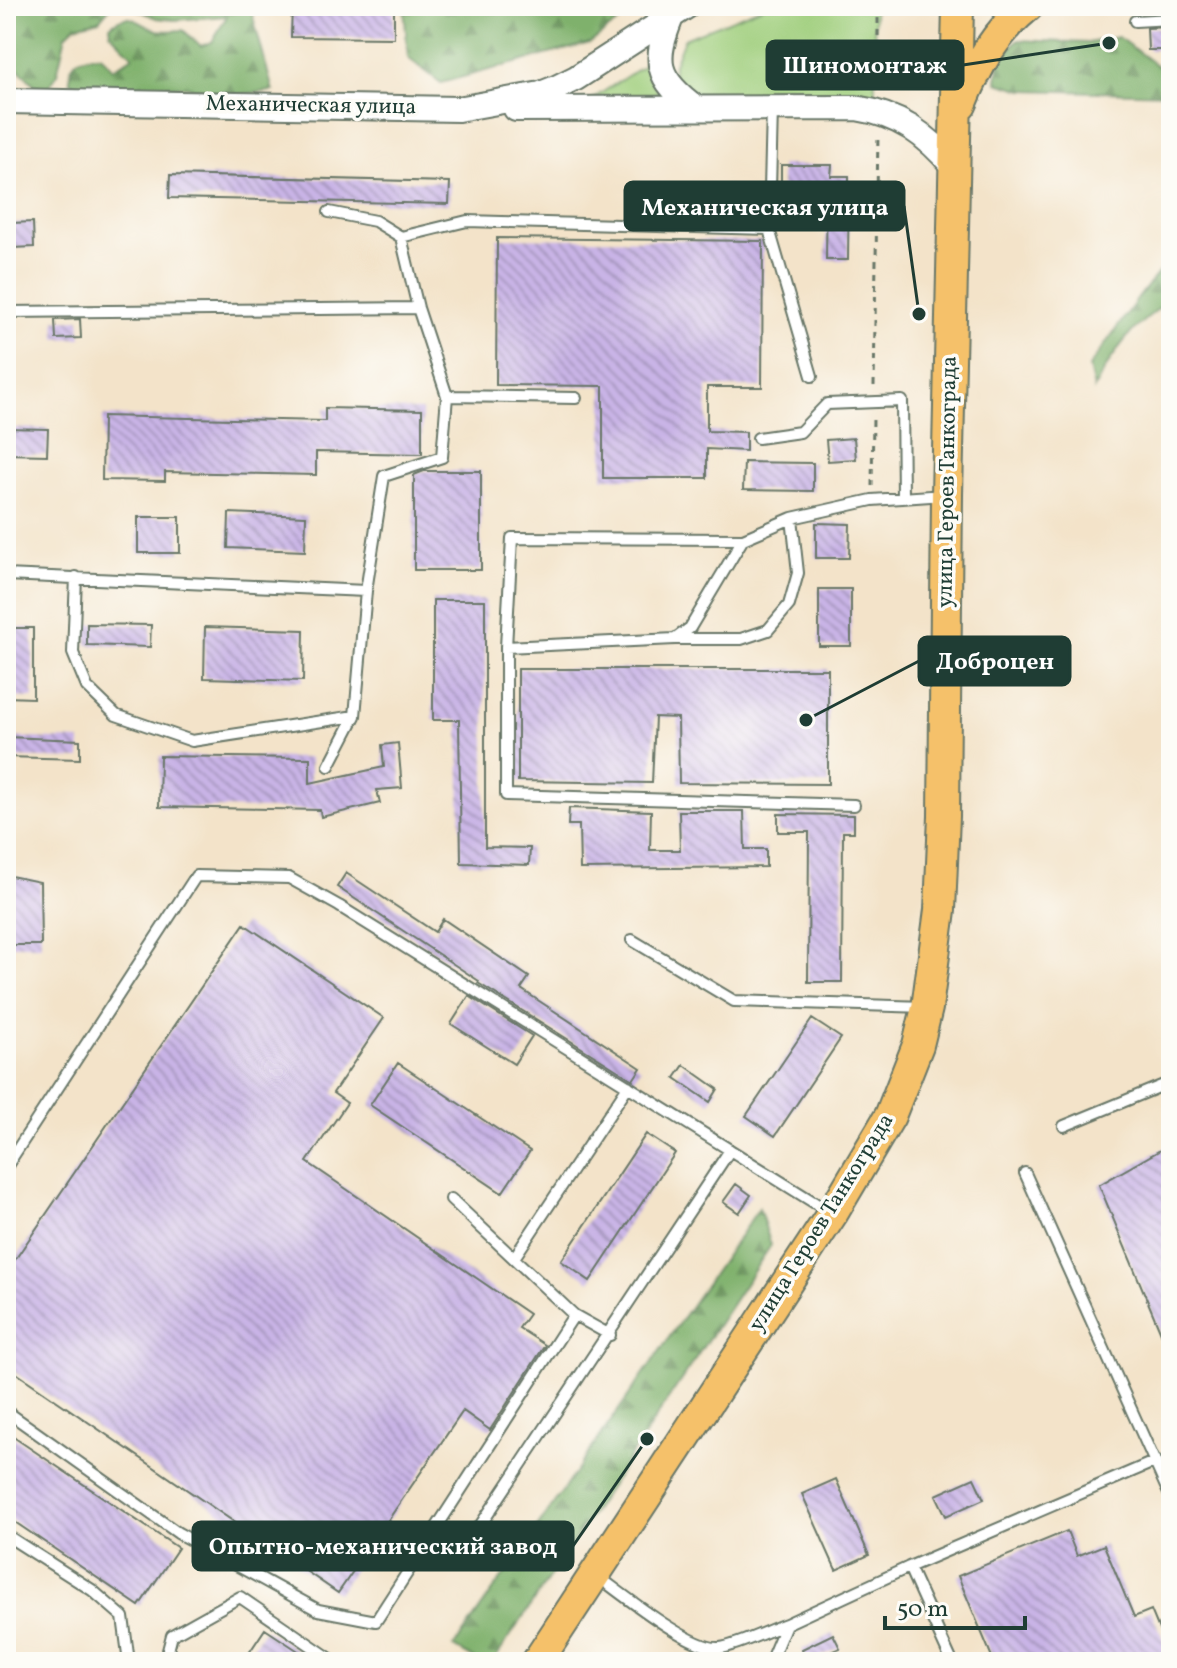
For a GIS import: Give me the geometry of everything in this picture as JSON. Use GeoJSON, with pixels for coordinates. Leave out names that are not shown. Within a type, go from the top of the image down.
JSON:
{"type":"FeatureCollection","features":[{"type":"Feature","properties":{"kind":"main road","name":"улица Героев Танкограда"},"geometry":{"type":"LineString","coordinates":[[537,1662],[832,1214],[890,1116],[918,1045],[927,1008],[940,910],[944,816],[947,495],[958,6]]}},
{"type":"Feature","properties":{"kind":"main road"},"geometry":{"type":"LineString","coordinates":[[954,121],[974,73],[991,44],[1010,21],[1028,6]]}},
{"type":"Feature","properties":{"kind":"street"},"geometry":{"type":"LineString","coordinates":[[680,10],[659,53],[662,73],[675,93],[696,108]]}},
{"type":"Feature","properties":{"kind":"street","name":"Механическая улица"},"geometry":{"type":"LineString","coordinates":[[6,101],[458,109],[541,94],[556,88],[680,10]]}},
{"type":"Feature","properties":{"kind":"street"},"geometry":{"type":"LineString","coordinates":[[458,109],[856,108],[878,111],[905,124],[932,141],[954,167]]}},
{"type":"Feature","properties":{"kind":"lane"},"geometry":{"type":"LineString","coordinates":[[1135,21],[1171,19]]}},
{"type":"Feature","properties":{"kind":"lane"},"geometry":{"type":"LineString","coordinates":[[772,107],[769,229],[812,376]]}},
{"type":"Feature","properties":{"kind":"lane"},"geometry":{"type":"LineString","coordinates":[[329,212],[375,221],[401,237],[418,308],[447,396],[442,457],[384,476],[366,591],[355,716],[329,766]]}},
{"type":"Feature","properties":{"kind":"lane"},"geometry":{"type":"LineString","coordinates":[[401,237],[467,221],[769,229]]}},
{"type":"Feature","properties":{"kind":"lane"},"geometry":{"type":"LineString","coordinates":[[6,312],[418,308]]}},
{"type":"Feature","properties":{"kind":"lane"},"geometry":{"type":"LineString","coordinates":[[447,396],[576,398]]}},
{"type":"Feature","properties":{"kind":"lane"},"geometry":{"type":"LineString","coordinates":[[758,438],[800,432],[827,404],[902,401],[903,498]]}},
{"type":"Feature","properties":{"kind":"lane"},"geometry":{"type":"LineString","coordinates":[[854,805],[506,795],[506,647],[512,538],[743,539],[792,518],[872,500],[947,495]]}},
{"type":"Feature","properties":{"kind":"lane"},"geometry":{"type":"LineString","coordinates":[[506,647],[741,639],[768,630],[789,605],[798,573],[792,518]]}},
{"type":"Feature","properties":{"kind":"lane"},"geometry":{"type":"LineString","coordinates":[[675,639],[690,628],[743,539]]}},
{"type":"Feature","properties":{"kind":"lane"},"geometry":{"type":"LineString","coordinates":[[6,575],[366,591]]}},
{"type":"Feature","properties":{"kind":"lane"},"geometry":{"type":"LineString","coordinates":[[76,577],[73,653],[87,687],[116,715],[192,741],[355,716]]}},
{"type":"Feature","properties":{"kind":"lane"},"geometry":{"type":"LineString","coordinates":[[6,1167],[196,876],[289,878],[339,906],[832,1214]]}},
{"type":"Feature","properties":{"kind":"lane"},"geometry":{"type":"LineString","coordinates":[[632,940],[734,1001],[927,1008]]}},
{"type":"Feature","properties":{"kind":"lane"},"geometry":{"type":"LineString","coordinates":[[1064,1126],[1171,1082]]}},
{"type":"Feature","properties":{"kind":"lane"},"geometry":{"type":"LineString","coordinates":[[514,1258],[628,1086]]}},
{"type":"Feature","properties":{"kind":"lane"},"geometry":{"type":"LineString","coordinates":[[458,1559],[610,1335],[730,1150]]}},
{"type":"Feature","properties":{"kind":"lane"},"geometry":{"type":"LineString","coordinates":[[1025,1173],[1171,1498]]}},
{"type":"Feature","properties":{"kind":"lane"},"geometry":{"type":"LineString","coordinates":[[451,1199],[574,1315],[610,1335]]}},
{"type":"Feature","properties":{"kind":"lane"},"geometry":{"type":"LineString","coordinates":[[6,1411],[178,1533],[318,1610],[376,1621],[574,1315]]}},
{"type":"Feature","properties":{"kind":"lane"},"geometry":{"type":"LineString","coordinates":[[595,1574],[685,1637],[720,1648],[786,1624],[909,1567],[1156,1461]]}},
{"type":"Feature","properties":{"kind":"lane"},"geometry":{"type":"LineString","coordinates":[[6,1535],[92,1590],[123,1617],[129,1662]]}},
{"type":"Feature","properties":{"kind":"lane"},"geometry":{"type":"LineString","coordinates":[[909,1567],[952,1662]]}},
{"type":"Feature","properties":{"kind":"lane"},"geometry":{"type":"LineString","coordinates":[[165,1662],[172,1635],[240,1597],[335,1662]]}},
{"type":"Feature","properties":{"kind":"lane"},"geometry":{"type":"LineString","coordinates":[[770,1662],[786,1624]]}},
{"type":"Feature","properties":{"kind":"path"},"geometry":{"type":"LineString","coordinates":[[872,500],[878,6]]}},
{"type":"Feature","properties":{"kind":"green space"},"geometry":{"type":"Polygon","coordinates":[[[6,6],[111,6],[99,20],[75,26],[66,35],[57,74],[44,94],[11,62],[6,66],[6,6]]]}},
{"type":"Feature","properties":{"kind":"green space"},"geometry":{"type":"Polygon","coordinates":[[[130,6],[250,6],[273,91],[229,94],[166,86],[108,94],[81,89],[70,81],[72,67],[78,60],[101,55],[113,69],[133,56],[110,33],[110,26],[123,18],[134,19],[157,30],[183,30],[201,46],[212,42],[227,16],[175,20],[156,18],[130,6]]]}},
{"type":"Feature","properties":{"kind":"green space"},"geometry":{"type":"Polygon","coordinates":[[[404,6],[640,6],[590,43],[441,83],[408,58],[404,6]]]}},
{"type":"Feature","properties":{"kind":"green space"},"geometry":{"type":"Polygon","coordinates":[[[765,6],[874,6],[875,100],[710,100],[673,77],[674,64],[684,39],[765,6]]]}},
{"type":"Feature","properties":{"kind":"green space"},"geometry":{"type":"Polygon","coordinates":[[[1118,37],[1171,76],[1171,94],[1023,90],[997,82],[999,62],[1017,40],[1088,43],[1118,37]]]}},
{"type":"Feature","properties":{"kind":"green space"},"geometry":{"type":"Polygon","coordinates":[[[650,61],[648,76],[662,98],[594,98],[650,61]]]}},
{"type":"Feature","properties":{"kind":"green space"},"geometry":{"type":"Polygon","coordinates":[[[1171,257],[1171,300],[1126,338],[1094,389],[1089,367],[1171,257]]]}},
{"type":"Feature","properties":{"kind":"green space"},"geometry":{"type":"Polygon","coordinates":[[[759,1208],[771,1245],[493,1662],[480,1662],[454,1647],[759,1208]]]}},
{"type":"Feature","properties":{"kind":"building"},"geometry":{"type":"Polygon","coordinates":[[[292,6],[394,6],[394,38],[291,37],[292,6]]]}},
{"type":"Feature","properties":{"kind":"building"},"geometry":{"type":"Polygon","coordinates":[[[1171,27],[1171,50],[1148,50],[1147,28],[1171,27]]]}},
{"type":"Feature","properties":{"kind":"building"},"geometry":{"type":"Polygon","coordinates":[[[781,165],[832,165],[831,176],[849,176],[848,260],[826,260],[827,187],[781,187],[781,165]]]}},
{"type":"Feature","properties":{"kind":"building"},"geometry":{"type":"Polygon","coordinates":[[[170,175],[450,182],[449,204],[169,198],[170,175]]]}},
{"type":"Feature","properties":{"kind":"building"},"geometry":{"type":"Polygon","coordinates":[[[33,222],[34,247],[12,248],[11,223],[33,222]]]}},
{"type":"Feature","properties":{"kind":"building"},"geometry":{"type":"Polygon","coordinates":[[[497,238],[763,241],[762,387],[707,387],[707,431],[746,432],[746,451],[707,449],[707,478],[603,478],[603,386],[496,385],[497,238]]]}},
{"type":"Feature","properties":{"kind":"building"},"geometry":{"type":"Polygon","coordinates":[[[80,319],[81,338],[56,339],[55,320],[80,319]]]}},
{"type":"Feature","properties":{"kind":"building"},"geometry":{"type":"Polygon","coordinates":[[[325,408],[422,410],[422,454],[316,452],[316,475],[165,472],[165,481],[102,480],[103,416],[325,421],[325,408]]]}},
{"type":"Feature","properties":{"kind":"building"},"geometry":{"type":"Polygon","coordinates":[[[6,428],[48,429],[47,455],[6,454],[6,428]]]}},
{"type":"Feature","properties":{"kind":"building"},"geometry":{"type":"Polygon","coordinates":[[[854,438],[856,459],[828,461],[826,440],[854,438]]]}},
{"type":"Feature","properties":{"kind":"building"},"geometry":{"type":"Polygon","coordinates":[[[744,462],[813,463],[813,491],[743,490],[744,462]]]}},
{"type":"Feature","properties":{"kind":"building"},"geometry":{"type":"Polygon","coordinates":[[[424,471],[481,471],[481,570],[414,570],[414,475],[424,471]]]}},
{"type":"Feature","properties":{"kind":"building"},"geometry":{"type":"Polygon","coordinates":[[[229,513],[306,516],[305,551],[228,548],[229,513]]]}},
{"type":"Feature","properties":{"kind":"building"},"geometry":{"type":"Polygon","coordinates":[[[138,517],[180,517],[180,553],[138,553],[138,517]]]}},
{"type":"Feature","properties":{"kind":"building"},"geometry":{"type":"Polygon","coordinates":[[[816,523],[850,524],[849,558],[816,558],[816,523]]]}},
{"type":"Feature","properties":{"kind":"building"},"geometry":{"type":"Polygon","coordinates":[[[819,589],[851,589],[851,646],[819,646],[819,589]]]}},
{"type":"Feature","properties":{"kind":"building"},"geometry":{"type":"Polygon","coordinates":[[[433,600],[485,600],[485,847],[530,848],[529,865],[461,863],[459,720],[433,720],[433,600]]]}},
{"type":"Feature","properties":{"kind":"building"},"geometry":{"type":"Polygon","coordinates":[[[87,624],[151,625],[150,647],[87,645],[87,624]]]}},
{"type":"Feature","properties":{"kind":"building"},"geometry":{"type":"Polygon","coordinates":[[[205,627],[304,630],[303,681],[204,678],[205,627]]]}},
{"type":"Feature","properties":{"kind":"building"},"geometry":{"type":"Polygon","coordinates":[[[6,628],[33,628],[33,698],[6,697],[6,628]]]}},
{"type":"Feature","properties":{"kind":"building"},"geometry":{"type":"Polygon","coordinates":[[[518,669],[828,669],[828,784],[679,783],[678,718],[655,717],[652,783],[518,781],[518,669]]]}},
{"type":"Feature","properties":{"kind":"building"},"geometry":{"type":"Polygon","coordinates":[[[6,737],[80,740],[80,759],[6,757],[6,737]]]}},
{"type":"Feature","properties":{"kind":"building"},"geometry":{"type":"Polygon","coordinates":[[[398,743],[402,788],[377,790],[380,803],[321,817],[320,810],[159,807],[160,756],[310,758],[310,783],[384,767],[382,745],[398,743]]]}},
{"type":"Feature","properties":{"kind":"building"},"geometry":{"type":"Polygon","coordinates":[[[569,808],[651,811],[650,850],[680,850],[679,811],[744,811],[745,849],[766,849],[766,867],[580,869],[579,825],[568,825],[569,808]]]}},
{"type":"Feature","properties":{"kind":"building"},"geometry":{"type":"Polygon","coordinates":[[[778,814],[854,815],[854,832],[843,832],[842,982],[808,982],[809,832],[778,832],[778,814]]]}},
{"type":"Feature","properties":{"kind":"building"},"geometry":{"type":"Polygon","coordinates":[[[346,873],[435,932],[443,919],[529,977],[521,989],[641,1068],[633,1080],[478,983],[337,887],[346,873]]]}},
{"type":"Feature","properties":{"kind":"building"},"geometry":{"type":"Polygon","coordinates":[[[6,875],[40,882],[41,945],[6,945],[6,875]]]}},
{"type":"Feature","properties":{"kind":"building"},"geometry":{"type":"Polygon","coordinates":[[[244,924],[384,1018],[333,1093],[347,1103],[307,1162],[529,1314],[519,1328],[545,1345],[490,1430],[463,1411],[338,1593],[6,1366],[6,1273],[244,924]]]}},
{"type":"Feature","properties":{"kind":"building"},"geometry":{"type":"Polygon","coordinates":[[[469,996],[532,1036],[514,1064],[451,1024],[469,996]]]}},
{"type":"Feature","properties":{"kind":"building"},"geometry":{"type":"Polygon","coordinates":[[[812,1019],[841,1038],[775,1136],[746,1116],[812,1019]]]}},
{"type":"Feature","properties":{"kind":"building"},"geometry":{"type":"Polygon","coordinates":[[[398,1063],[530,1151],[502,1193],[370,1105],[398,1063]]]}},
{"type":"Feature","properties":{"kind":"building"},"geometry":{"type":"Polygon","coordinates":[[[684,1065],[718,1089],[710,1102],[675,1078],[684,1065]]]}},
{"type":"Feature","properties":{"kind":"building"},"geometry":{"type":"Polygon","coordinates":[[[646,1134],[675,1153],[590,1281],[561,1261],[646,1134]]]}},
{"type":"Feature","properties":{"kind":"building"},"geometry":{"type":"Polygon","coordinates":[[[1171,1144],[1171,1357],[1099,1185],[1171,1144]]]}},
{"type":"Feature","properties":{"kind":"building"},"geometry":{"type":"Polygon","coordinates":[[[736,1184],[751,1195],[739,1213],[723,1202],[736,1184]]]}},
{"type":"Feature","properties":{"kind":"building"},"geometry":{"type":"Polygon","coordinates":[[[6,1432],[178,1548],[139,1606],[6,1516],[6,1432]]]}},
{"type":"Feature","properties":{"kind":"building"},"geometry":{"type":"Polygon","coordinates":[[[974,1478],[984,1499],[946,1516],[936,1495],[974,1478]]]}},
{"type":"Feature","properties":{"kind":"building"},"geometry":{"type":"Polygon","coordinates":[[[836,1479],[869,1555],[836,1570],[802,1494],[836,1479]]]}},
{"type":"Feature","properties":{"kind":"building"},"geometry":{"type":"Polygon","coordinates":[[[1067,1531],[1077,1556],[1104,1545],[1134,1617],[1151,1610],[1170,1656],[1157,1662],[994,1662],[958,1576],[1067,1531]]]}},
{"type":"Feature","properties":{"kind":"building"},"geometry":{"type":"Polygon","coordinates":[[[265,1629],[315,1662],[243,1662],[265,1629]]]}},
{"type":"Feature","properties":{"kind":"building"},"geometry":{"type":"Polygon","coordinates":[[[833,1634],[840,1648],[808,1662],[802,1649],[833,1634]]]}},
{"type":"Feature","properties":{"kind":"place","name":"Шиномонтаж"},"geometry":{"type":"Point","coordinates":[1109,43]}},
{"type":"Feature","properties":{"kind":"place","name":"Механическая улица"},"geometry":{"type":"Point","coordinates":[919,314]}},
{"type":"Feature","properties":{"kind":"place","name":"Доброцен"},"geometry":{"type":"Point","coordinates":[806,720]}},
{"type":"Feature","properties":{"kind":"place","name":"Опытно-механический завод"},"geometry":{"type":"Point","coordinates":[647,1439]}}]}
